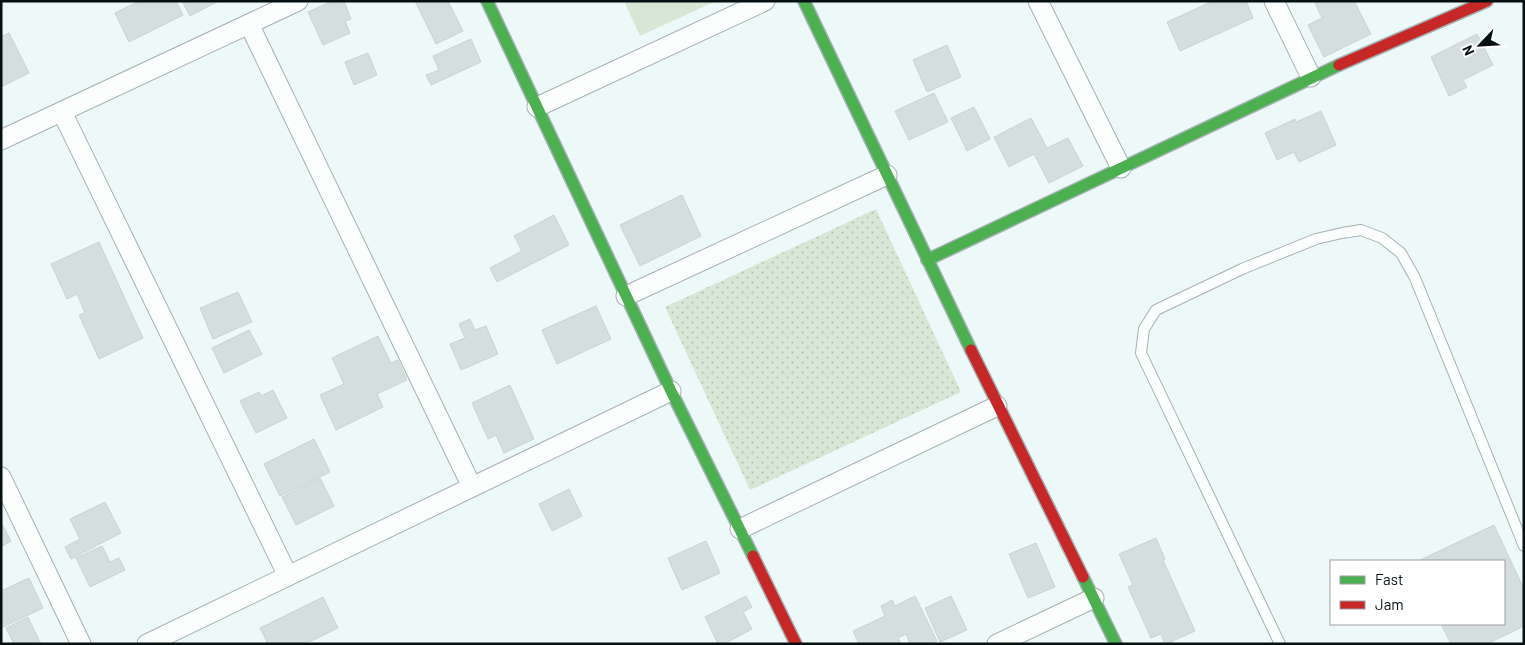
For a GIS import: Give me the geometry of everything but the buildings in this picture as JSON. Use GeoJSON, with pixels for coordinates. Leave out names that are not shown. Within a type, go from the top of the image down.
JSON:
{"type":"FeatureCollection","features":[{"type":"Feature","properties":{"kind":"street"},"geometry":{"type":"LineString","coordinates":[[1,140],[298,1]]}},
{"type":"Feature","properties":{"kind":"street"},"geometry":{"type":"LineString","coordinates":[[487,1],[671,391],[796,644]]}},
{"type":"Feature","properties":{"kind":"street"},"geometry":{"type":"LineString","coordinates":[[537,107],[765,1]]}},
{"type":"Feature","properties":{"kind":"street"},"geometry":{"type":"LineString","coordinates":[[804,1],[927,260],[1116,644]]}},
{"type":"Feature","properties":{"kind":"street"},"geometry":{"type":"LineString","coordinates":[[1038,1],[1120,168]]}},
{"type":"Feature","properties":{"kind":"street"},"geometry":{"type":"LineString","coordinates":[[1274,1],[1311,78]]}},
{"type":"Feature","properties":{"kind":"street"},"geometry":{"type":"LineString","coordinates":[[927,260],[1311,78],[1487,1]]}},
{"type":"Feature","properties":{"kind":"street"},"geometry":{"type":"LineString","coordinates":[[249,24],[472,487]]}},
{"type":"Feature","properties":{"kind":"street"},"geometry":{"type":"LineString","coordinates":[[62,112],[288,576]]}},
{"type":"Feature","properties":{"kind":"street"},"geometry":{"type":"LineString","coordinates":[[626,296],[887,175]]}},
{"type":"Feature","properties":{"kind":"street"},"geometry":{"type":"LineString","coordinates":[[146,644],[671,391]]}},
{"type":"Feature","properties":{"kind":"street"},"geometry":{"type":"LineString","coordinates":[[740,529],[998,406]]}},
{"type":"Feature","properties":{"kind":"street"},"geometry":{"type":"LineString","coordinates":[[1,477],[80,644]]}},
{"type":"Feature","properties":{"kind":"street"},"geometry":{"type":"LineString","coordinates":[[997,644],[1094,598]]}},
{"type":"Feature","properties":{"kind":"lane"},"geometry":{"type":"LineString","coordinates":[[1280,644],[1141,353],[1144,329],[1156,310],[1242,269],[1316,239],[1360,230],[1382,238],[1402,254],[1415,278],[1524,546]]}},
{"type":"Feature","properties":{"kind":"green space"},"geometry":{"type":"Polygon","coordinates":[[[624,1],[716,1],[640,36],[624,1]]]}},
{"type":"Feature","properties":{"kind":"green space"},"geometry":{"type":"Polygon","coordinates":[[[876,209],[961,392],[750,490],[665,307],[876,209]]]}},
{"type":"Feature","properties":{"kind":"traffic: fast"},"geometry":{"type":"LineString","coordinates":[[487,1],[671,391],[753,556]]}},
{"type":"Feature","properties":{"kind":"traffic: fast"},"geometry":{"type":"LineString","coordinates":[[804,1],[971,350]]}},
{"type":"Feature","properties":{"kind":"traffic: fast"},"geometry":{"type":"LineString","coordinates":[[927,260],[1339,65]]}},
{"type":"Feature","properties":{"kind":"traffic: fast"},"geometry":{"type":"LineString","coordinates":[[1083,577],[1116,644]]}},
{"type":"Feature","properties":{"kind":"traffic: jam"},"geometry":{"type":"LineString","coordinates":[[1339,65],[1487,1]]}},
{"type":"Feature","properties":{"kind":"traffic: jam"},"geometry":{"type":"LineString","coordinates":[[971,350],[1083,577]]}},
{"type":"Feature","properties":{"kind":"traffic: jam"},"geometry":{"type":"LineString","coordinates":[[753,556],[796,644]]}}]}
